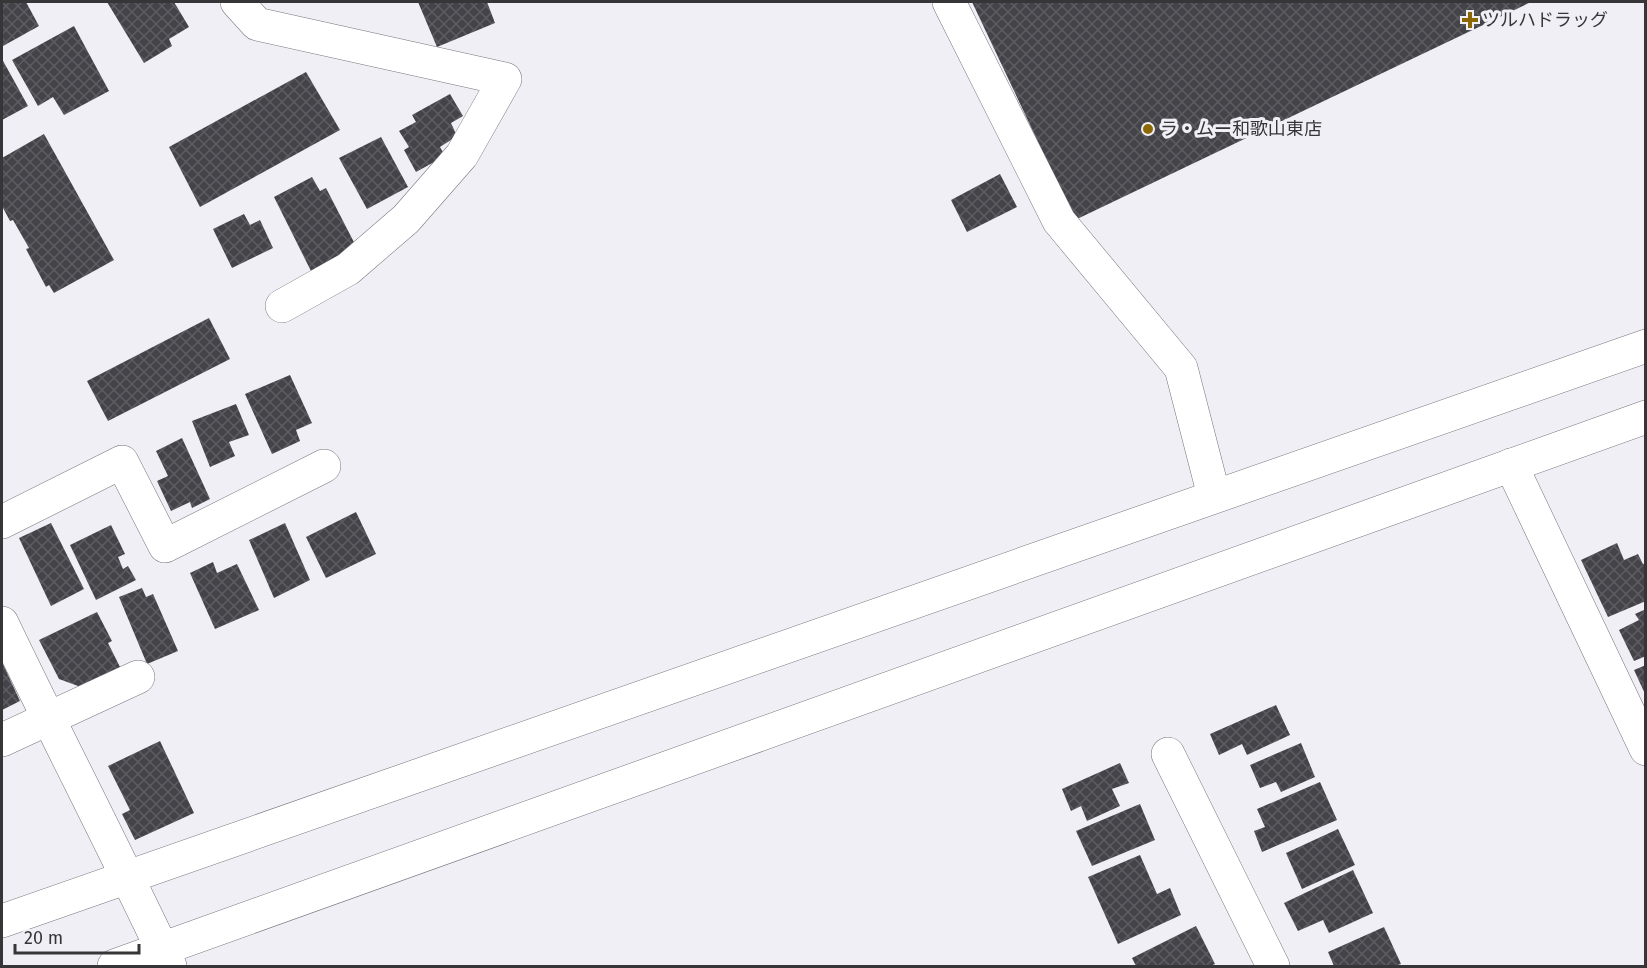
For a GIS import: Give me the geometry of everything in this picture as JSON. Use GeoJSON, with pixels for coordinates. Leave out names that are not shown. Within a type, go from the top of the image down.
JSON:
{"type":"FeatureCollection","features":[{"type":"Feature","properties":{"kind":"street"},"geometry":{"type":"LineString","coordinates":[[237,2],[257,24],[505,79],[462,155],[406,219],[348,269],[282,306]]}},
{"type":"Feature","properties":{"kind":"street"},"geometry":{"type":"LineString","coordinates":[[949,2],[1059,221],[1181,368],[1214,496]]}},
{"type":"Feature","properties":{"kind":"street"},"geometry":{"type":"LineString","coordinates":[[2,921],[1646,346]]}},
{"type":"Feature","properties":{"kind":"street"},"geometry":{"type":"LineString","coordinates":[[114,966],[166,958],[1646,417]]}},
{"type":"Feature","properties":{"kind":"street"},"geometry":{"type":"LineString","coordinates":[[2,522],[122,462],[165,546],[324,466]]}},
{"type":"Feature","properties":{"kind":"street"},"geometry":{"type":"LineString","coordinates":[[1511,465],[1646,749]]}},
{"type":"Feature","properties":{"kind":"street"},"geometry":{"type":"LineString","coordinates":[[2,623],[166,958]]}},
{"type":"Feature","properties":{"kind":"street"},"geometry":{"type":"LineString","coordinates":[[2,740],[138,677]]}},
{"type":"Feature","properties":{"kind":"street"},"geometry":{"type":"LineString","coordinates":[[1168,754],[1273,966]]}},
{"type":"Feature","properties":{"kind":"building"},"geometry":{"type":"Polygon","coordinates":[[[2,2],[26,2],[39,26],[3,46],[2,2]]]}},
{"type":"Feature","properties":{"kind":"building"},"geometry":{"type":"Polygon","coordinates":[[[107,2],[174,2],[189,27],[169,39],[172,46],[144,63],[107,2]]]}},
{"type":"Feature","properties":{"kind":"building"},"geometry":{"type":"Polygon","coordinates":[[[418,2],[487,2],[495,23],[437,47],[418,2]]]}},
{"type":"Feature","properties":{"kind":"building","name":"ラ・ムー和歌山東店"},"geometry":{"type":"Polygon","coordinates":[[[972,2],[1531,2],[1075,220],[972,2]]]}},
{"type":"Feature","properties":{"kind":"building"},"geometry":{"type":"Polygon","coordinates":[[[74,26],[109,91],[64,115],[53,97],[38,106],[12,60],[74,26]]]}},
{"type":"Feature","properties":{"kind":"building"},"geometry":{"type":"Polygon","coordinates":[[[2,59],[28,106],[2,120],[2,59]]]}},
{"type":"Feature","properties":{"kind":"building"},"geometry":{"type":"Polygon","coordinates":[[[306,72],[340,130],[200,207],[169,147],[306,72]]]}},
{"type":"Feature","properties":{"kind":"building"},"geometry":{"type":"Polygon","coordinates":[[[450,94],[463,116],[451,123],[457,136],[440,147],[445,156],[416,172],[404,150],[409,147],[399,131],[416,122],[412,115],[450,94]]]}},
{"type":"Feature","properties":{"kind":"building"},"geometry":{"type":"Polygon","coordinates":[[[44,134],[114,260],[54,293],[49,285],[46,287],[26,249],[29,248],[2,206],[2,158],[44,134]]]}},
{"type":"Feature","properties":{"kind":"building"},"geometry":{"type":"Polygon","coordinates":[[[381,137],[408,187],[367,209],[339,158],[381,137]]]}},
{"type":"Feature","properties":{"kind":"building"},"geometry":{"type":"Polygon","coordinates":[[[1000,174],[1017,207],[967,232],[951,200],[1000,174]]]}},
{"type":"Feature","properties":{"kind":"building"},"geometry":{"type":"Polygon","coordinates":[[[312,177],[320,191],[326,188],[358,250],[312,273],[274,197],[312,177]]]}},
{"type":"Feature","properties":{"kind":"building"},"geometry":{"type":"Polygon","coordinates":[[[244,214],[250,225],[260,220],[273,248],[232,268],[213,229],[244,214]]]}},
{"type":"Feature","properties":{"kind":"building"},"geometry":{"type":"Polygon","coordinates":[[[209,318],[230,359],[108,421],[87,381],[209,318]]]}},
{"type":"Feature","properties":{"kind":"building"},"geometry":{"type":"Polygon","coordinates":[[[290,375],[312,423],[296,430],[300,441],[272,454],[245,394],[290,375]]]}},
{"type":"Feature","properties":{"kind":"building"},"geometry":{"type":"Polygon","coordinates":[[[236,404],[249,435],[229,442],[235,456],[210,467],[192,421],[236,404]]]}},
{"type":"Feature","properties":{"kind":"building"},"geometry":{"type":"Polygon","coordinates":[[[182,438],[210,499],[192,508],[190,502],[171,511],[157,481],[168,476],[156,451],[182,438]]]}},
{"type":"Feature","properties":{"kind":"building"},"geometry":{"type":"Polygon","coordinates":[[[356,512],[376,554],[326,578],[306,537],[356,512]]]}},
{"type":"Feature","properties":{"kind":"building"},"geometry":{"type":"Polygon","coordinates":[[[51,523],[84,589],[51,606],[19,538],[51,523]]]}},
{"type":"Feature","properties":{"kind":"building"},"geometry":{"type":"Polygon","coordinates":[[[285,523],[310,580],[274,598],[249,540],[285,523]]]}},
{"type":"Feature","properties":{"kind":"building"},"geometry":{"type":"Polygon","coordinates":[[[111,525],[125,554],[118,557],[123,569],[128,566],[136,580],[96,600],[70,545],[111,525]]]}},
{"type":"Feature","properties":{"kind":"building"},"geometry":{"type":"Polygon","coordinates":[[[1617,543],[1624,560],[1638,554],[1643,564],[1646,563],[1646,601],[1608,617],[1581,560],[1617,543]]]}},
{"type":"Feature","properties":{"kind":"building"},"geometry":{"type":"Polygon","coordinates":[[[213,562],[217,573],[237,564],[259,610],[215,629],[190,573],[213,562]]]}},
{"type":"Feature","properties":{"kind":"building"},"geometry":{"type":"Polygon","coordinates":[[[142,588],[146,597],[153,594],[178,651],[147,664],[119,597],[142,588]]]}},
{"type":"Feature","properties":{"kind":"building"},"geometry":{"type":"Polygon","coordinates":[[[1646,609],[1646,656],[1634,661],[1619,630],[1639,620],[1635,614],[1646,609]]]}},
{"type":"Feature","properties":{"kind":"building"},"geometry":{"type":"Polygon","coordinates":[[[97,612],[112,641],[108,643],[123,673],[89,690],[59,679],[39,640],[97,612]]]}},
{"type":"Feature","properties":{"kind":"building"},"geometry":{"type":"Polygon","coordinates":[[[2,662],[20,701],[2,710],[2,662]]]}},
{"type":"Feature","properties":{"kind":"building"},"geometry":{"type":"Polygon","coordinates":[[[1646,665],[1646,696],[1634,670],[1646,665]]]}},
{"type":"Feature","properties":{"kind":"building"},"geometry":{"type":"Polygon","coordinates":[[[1276,705],[1290,735],[1247,755],[1242,744],[1219,755],[1210,734],[1276,705]]]}},
{"type":"Feature","properties":{"kind":"building"},"geometry":{"type":"Polygon","coordinates":[[[160,741],[194,813],[135,840],[122,814],[130,810],[108,766],[160,741]]]}},
{"type":"Feature","properties":{"kind":"building"},"geometry":{"type":"Polygon","coordinates":[[[1301,743],[1315,777],[1281,792],[1276,782],[1260,788],[1250,765],[1301,743]]]}},
{"type":"Feature","properties":{"kind":"building"},"geometry":{"type":"Polygon","coordinates":[[[1120,763],[1129,783],[1112,789],[1120,806],[1087,821],[1081,806],[1071,811],[1062,789],[1120,763]]]}},
{"type":"Feature","properties":{"kind":"building"},"geometry":{"type":"Polygon","coordinates":[[[1320,782],[1337,820],[1262,852],[1254,831],[1265,827],[1257,809],[1320,782]]]}},
{"type":"Feature","properties":{"kind":"building"},"geometry":{"type":"Polygon","coordinates":[[[1140,804],[1155,840],[1092,866],[1076,831],[1140,804]]]}},
{"type":"Feature","properties":{"kind":"building"},"geometry":{"type":"Polygon","coordinates":[[[1338,829],[1355,865],[1302,889],[1286,853],[1338,829]]]}},
{"type":"Feature","properties":{"kind":"building"},"geometry":{"type":"Polygon","coordinates":[[[1140,855],[1157,894],[1170,888],[1181,915],[1118,944],[1088,877],[1140,855]]]}},
{"type":"Feature","properties":{"kind":"building"},"geometry":{"type":"Polygon","coordinates":[[[1353,870],[1373,913],[1329,933],[1323,920],[1298,931],[1284,903],[1353,870]]]}},
{"type":"Feature","properties":{"kind":"building"},"geometry":{"type":"Polygon","coordinates":[[[1196,926],[1215,964],[1210,966],[1136,966],[1132,958],[1196,926]]]}},
{"type":"Feature","properties":{"kind":"building"},"geometry":{"type":"Polygon","coordinates":[[[1384,927],[1401,964],[1395,966],[1334,966],[1328,952],[1384,927]]]}},
{"type":"Feature","properties":{"kind":"place","name":"ツルハドラッグ"},"geometry":{"type":"Point","coordinates":[1470,20]}},
{"type":"Feature","properties":{"kind":"place","name":"ラ・ムー和歌山東店"},"geometry":{"type":"Point","coordinates":[1148,129]}}]}
